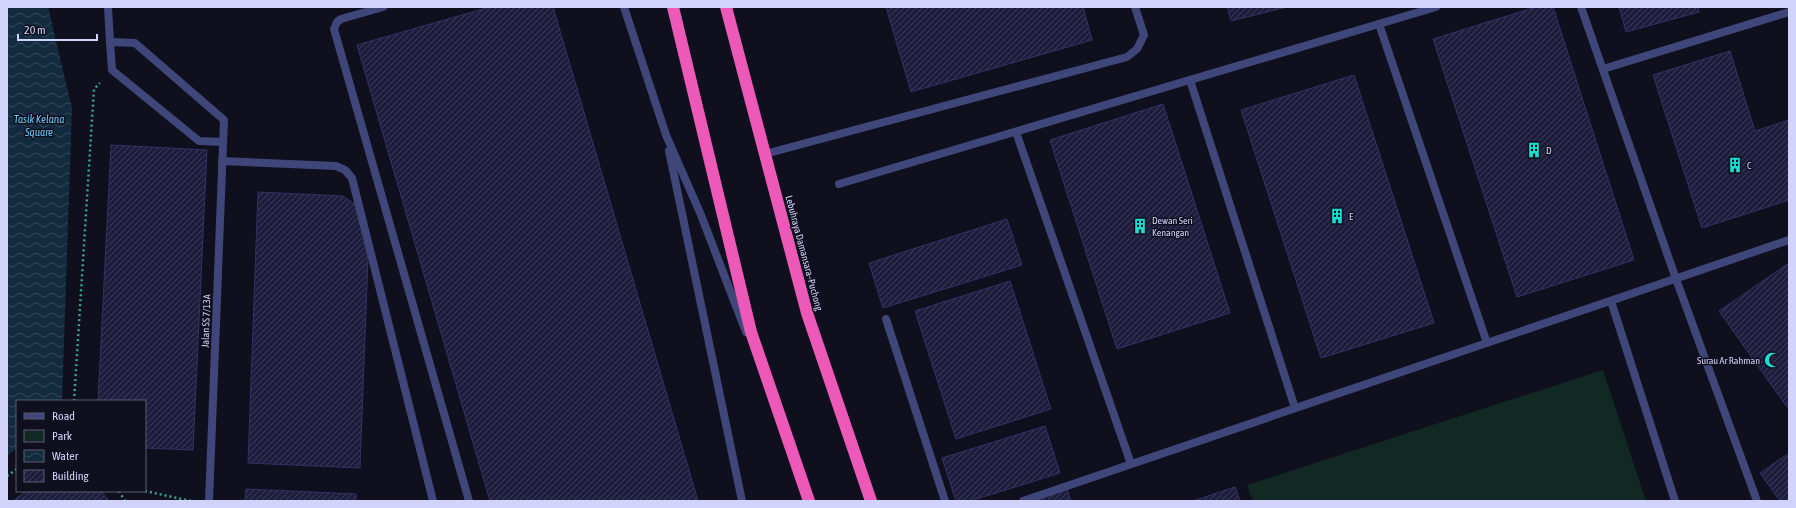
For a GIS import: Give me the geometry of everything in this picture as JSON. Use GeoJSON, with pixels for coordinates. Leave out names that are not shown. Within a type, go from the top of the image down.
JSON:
{"type":"FeatureCollection","features":[{"type":"Feature","properties":{"kind":"highway"},"geometry":{"type":"LineString","coordinates":[[673,7],[751,332],[809,501]]}},
{"type":"Feature","properties":{"kind":"highway","name":"Lebuhraya Damansara–Puchong"},"geometry":{"type":"LineString","coordinates":[[726,7],[807,313],[871,501]]}},
{"type":"Feature","properties":{"kind":"street"},"geometry":{"type":"LineString","coordinates":[[108,7],[112,70],[200,141],[223,142]]}},
{"type":"Feature","properties":{"kind":"street"},"geometry":{"type":"LineString","coordinates":[[383,7],[341,19],[337,22],[334,29],[469,501]]}},
{"type":"Feature","properties":{"kind":"street"},"geometry":{"type":"LineString","coordinates":[[624,7],[666,135],[701,215],[798,467]]}},
{"type":"Feature","properties":{"kind":"street"},"geometry":{"type":"LineString","coordinates":[[765,154],[1128,57],[1137,48],[1144,35],[1135,7]]}},
{"type":"Feature","properties":{"kind":"street"},"geometry":{"type":"LineString","coordinates":[[839,184],[1436,7]]}},
{"type":"Feature","properties":{"kind":"street"},"geometry":{"type":"LineString","coordinates":[[1581,7],[1676,279],[1757,501]]}},
{"type":"Feature","properties":{"kind":"street"},"geometry":{"type":"LineString","coordinates":[[1603,69],[1789,12]]}},
{"type":"Feature","properties":{"kind":"street"},"geometry":{"type":"LineString","coordinates":[[1379,24],[1487,343]]}},
{"type":"Feature","properties":{"kind":"street","name":"Jalan SS 7/13A"},"geometry":{"type":"LineString","coordinates":[[110,42],[134,43],[224,120],[209,501]]}},
{"type":"Feature","properties":{"kind":"street"},"geometry":{"type":"LineString","coordinates":[[1190,80],[1295,408]]}},
{"type":"Feature","properties":{"kind":"street"},"geometry":{"type":"LineString","coordinates":[[1016,132],[1131,464]]}},
{"type":"Feature","properties":{"kind":"street"},"geometry":{"type":"LineString","coordinates":[[666,135],[742,501]]}},
{"type":"Feature","properties":{"kind":"street"},"geometry":{"type":"LineString","coordinates":[[222,161],[336,166],[345,170],[352,178],[433,501]]}},
{"type":"Feature","properties":{"kind":"street"},"geometry":{"type":"LineString","coordinates":[[1024,501],[1789,240]]}},
{"type":"Feature","properties":{"kind":"street"},"geometry":{"type":"LineString","coordinates":[[1611,301],[1675,501]]}},
{"type":"Feature","properties":{"kind":"street"},"geometry":{"type":"LineString","coordinates":[[886,319],[945,501]]}},
{"type":"Feature","properties":{"kind":"path"},"geometry":{"type":"LineString","coordinates":[[74,400],[94,89],[112,70]]}},
{"type":"Feature","properties":{"kind":"path"},"geometry":{"type":"LineString","coordinates":[[7,476],[16,470]]}},
{"type":"Feature","properties":{"kind":"path"},"geometry":{"type":"LineString","coordinates":[[146,490],[193,501]]}},
{"type":"Feature","properties":{"kind":"path"},"geometry":{"type":"LineString","coordinates":[[120,492],[125,501]]}},
{"type":"Feature","properties":{"kind":"green space"},"geometry":{"type":"Polygon","coordinates":[[[1603,370],[1646,501],[1253,501],[1247,485],[1603,370]]]}},
{"type":"Feature","properties":{"kind":"water","name":"Tasik Kelana Square"},"geometry":{"type":"Polygon","coordinates":[[[7,7],[48,7],[72,108],[62,400],[16,400],[16,449],[7,456],[7,7]]]}},
{"type":"Feature","properties":{"kind":"building"},"geometry":{"type":"Polygon","coordinates":[[[490,7],[553,7],[698,501],[490,501],[357,45],[490,7]]]}},
{"type":"Feature","properties":{"kind":"building"},"geometry":{"type":"Polygon","coordinates":[[[886,7],[1083,7],[1092,40],[911,92],[886,7]]]}},
{"type":"Feature","properties":{"kind":"building"},"geometry":{"type":"Polygon","coordinates":[[[1227,7],[1287,7],[1231,21],[1227,7]]]}},
{"type":"Feature","properties":{"kind":"building","name":"D"},"geometry":{"type":"Polygon","coordinates":[[[1536,7],[1553,7],[1634,260],[1517,297],[1433,39],[1536,7]]]}},
{"type":"Feature","properties":{"kind":"building"},"geometry":{"type":"Polygon","coordinates":[[[1619,7],[1698,7],[1699,12],[1626,32],[1619,7]]]}},
{"type":"Feature","properties":{"kind":"building","name":"C"},"geometry":{"type":"Polygon","coordinates":[[[1730,51],[1755,131],[1789,120],[1789,200],[1702,228],[1653,75],[1730,51]]]}},
{"type":"Feature","properties":{"kind":"building","name":"E"},"geometry":{"type":"Polygon","coordinates":[[[1354,75],[1434,323],[1321,358],[1241,110],[1354,75]]]}},
{"type":"Feature","properties":{"kind":"building","name":"Dewan Seri Kenangan"},"geometry":{"type":"Polygon","coordinates":[[[1163,104],[1230,313],[1117,349],[1050,140],[1163,104]]]}},
{"type":"Feature","properties":{"kind":"building"},"geometry":{"type":"Polygon","coordinates":[[[111,145],[207,150],[193,450],[146,448],[146,400],[98,400],[111,145]]]}},
{"type":"Feature","properties":{"kind":"building"},"geometry":{"type":"Polygon","coordinates":[[[258,192],[343,196],[357,206],[368,257],[360,468],[248,463],[258,192]]]}},
{"type":"Feature","properties":{"kind":"building"},"geometry":{"type":"Polygon","coordinates":[[[1007,219],[1022,265],[883,308],[869,263],[1007,219]]]}},
{"type":"Feature","properties":{"kind":"building","name":"Surau Ar Rahman"},"geometry":{"type":"Polygon","coordinates":[[[1789,263],[1789,410],[1719,311],[1789,263]]]}},
{"type":"Feature","properties":{"kind":"building"},"geometry":{"type":"Polygon","coordinates":[[[1010,281],[1051,409],[956,439],[915,311],[1010,281]]]}},
{"type":"Feature","properties":{"kind":"building"},"geometry":{"type":"Polygon","coordinates":[[[1045,426],[1060,473],[970,501],[956,501],[942,458],[1045,426]]]}},
{"type":"Feature","properties":{"kind":"building"},"geometry":{"type":"Polygon","coordinates":[[[1789,453],[1789,501],[1780,501],[1760,473],[1789,453]]]}},
{"type":"Feature","properties":{"kind":"building"},"geometry":{"type":"Polygon","coordinates":[[[1235,487],[1240,501],[1193,501],[1235,487]]]}},
{"type":"Feature","properties":{"kind":"building"},"geometry":{"type":"Polygon","coordinates":[[[246,489],[356,494],[356,501],[245,501],[246,489]]]}},
{"type":"Feature","properties":{"kind":"building"},"geometry":{"type":"Polygon","coordinates":[[[1067,489],[1071,501],[1029,501],[1067,489]]]}},
{"type":"Feature","properties":{"kind":"building"},"geometry":{"type":"Polygon","coordinates":[[[25,492],[102,492],[109,501],[13,501],[25,492]]]}},
{"type":"Feature","properties":{"kind":"place","name":"D"},"geometry":{"type":"Point","coordinates":[1534,150]}},
{"type":"Feature","properties":{"kind":"place","name":"C"},"geometry":{"type":"Point","coordinates":[1735,165]}},
{"type":"Feature","properties":{"kind":"place","name":"E"},"geometry":{"type":"Point","coordinates":[1337,216]}},
{"type":"Feature","properties":{"kind":"place","name":"Dewan Seri Kenangan"},"geometry":{"type":"Point","coordinates":[1140,226]}},
{"type":"Feature","properties":{"kind":"place","name":"Surau Ar Rahman"},"geometry":{"type":"Point","coordinates":[1772,360]}}]}
